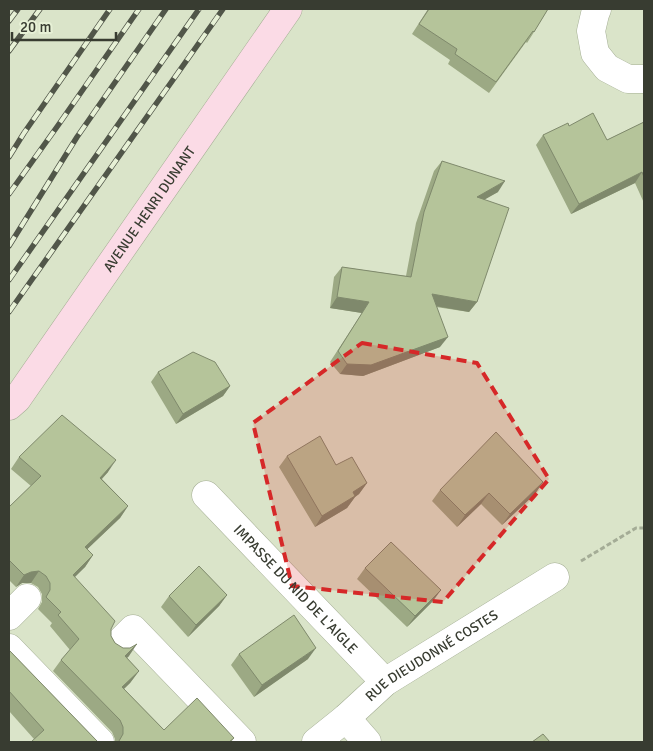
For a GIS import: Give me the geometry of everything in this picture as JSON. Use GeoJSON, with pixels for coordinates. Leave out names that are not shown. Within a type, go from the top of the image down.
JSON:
{"type":"FeatureCollection","features":[{"type":"Feature","properties":{"kind":"street","name":"AVENUE HENRI DUNANT"},"geometry":{"type":"LineString","coordinates":[[9,406],[17,399],[288,9]]}},
{"type":"Feature","properties":{"kind":"street"},"geometry":{"type":"LineString","coordinates":[[597,9],[592,31],[594,54],[607,68],[628,79],[644,79]]}},
{"type":"Feature","properties":{"kind":"street","name":"IMPASSE DU NID DE L'AIGLE"},"geometry":{"type":"LineString","coordinates":[[206,495],[385,682]]}},
{"type":"Feature","properties":{"kind":"street","name":"RUE DIEUDONNÉ COSTES"},"geometry":{"type":"LineString","coordinates":[[316,742],[346,718],[385,682],[554,577]]}},
{"type":"Feature","properties":{"kind":"street"},"geometry":{"type":"LineString","coordinates":[[118,644],[133,628],[242,742]]}},
{"type":"Feature","properties":{"kind":"street"},"geometry":{"type":"LineString","coordinates":[[9,648],[100,742]]}},
{"type":"Feature","properties":{"kind":"street"},"geometry":{"type":"LineString","coordinates":[[346,718],[367,742]]}},
{"type":"Feature","properties":{"kind":"path"},"geometry":{"type":"LineString","coordinates":[[554,577],[636,528],[644,528]]}},
{"type":"Feature","properties":{"kind":"highlighted area"},"geometry":{"type":"Polygon","coordinates":[[[362,343],[477,363],[549,479],[443,602],[292,586],[253,423],[362,343]]]}},
{"type":"Feature","properties":{"kind":"building"},"geometry":{"type":"Polygon","coordinates":[[[429,9],[548,9],[534,32],[496,82],[455,54],[457,49],[419,24],[429,9]]]}},
{"type":"Feature","properties":{"kind":"building"},"geometry":{"type":"Polygon","coordinates":[[[593,113],[607,140],[644,122],[644,177],[642,172],[579,204],[543,135],[568,123],[569,126],[593,113]]]}},
{"type":"Feature","properties":{"kind":"building"},"geometry":{"type":"Polygon","coordinates":[[[442,161],[505,181],[477,197],[509,208],[477,302],[432,294],[448,337],[371,365],[347,364],[338,351],[369,302],[337,297],[342,267],[411,277],[424,212],[442,161]]]}},
{"type":"Feature","properties":{"kind":"building"},"geometry":{"type":"Polygon","coordinates":[[[193,352],[215,362],[230,386],[183,414],[158,372],[193,352]]]}},
{"type":"Feature","properties":{"kind":"building"},"geometry":{"type":"Polygon","coordinates":[[[62,415],[116,460],[100,478],[128,506],[85,547],[93,555],[73,575],[115,621],[111,629],[111,636],[115,643],[123,648],[130,648],[137,644],[125,656],[139,671],[122,687],[164,730],[197,698],[234,738],[229,742],[118,742],[123,734],[120,720],[61,660],[79,639],[58,615],[61,612],[46,597],[50,590],[50,583],[46,576],[39,571],[24,575],[9,560],[9,507],[41,476],[19,457],[62,415]]]}},
{"type":"Feature","properties":{"kind":"building"},"geometry":{"type":"Polygon","coordinates":[[[496,432],[543,482],[510,514],[489,493],[465,515],[440,490],[496,432]]]}},
{"type":"Feature","properties":{"kind":"building"},"geometry":{"type":"Polygon","coordinates":[[[320,436],[336,465],[352,457],[367,483],[353,492],[355,496],[322,516],[287,456],[320,436]]]}},
{"type":"Feature","properties":{"kind":"building"},"geometry":{"type":"Polygon","coordinates":[[[391,542],[441,590],[415,616],[365,568],[391,542]]]}},
{"type":"Feature","properties":{"kind":"building"},"geometry":{"type":"Polygon","coordinates":[[[199,566],[227,595],[196,625],[169,596],[199,566]]]}},
{"type":"Feature","properties":{"kind":"building"},"geometry":{"type":"Polygon","coordinates":[[[294,615],[316,648],[262,685],[239,654],[294,615]]]}},
{"type":"Feature","properties":{"kind":"building"},"geometry":{"type":"Polygon","coordinates":[[[9,650],[98,742],[31,742],[44,730],[9,691],[9,650]]]}},
{"type":"Feature","properties":{"kind":"building"},"geometry":{"type":"Polygon","coordinates":[[[543,734],[550,742],[532,742],[543,734]]]}},
{"type":"Feature","properties":{"kind":"railway"},"geometry":{"type":"LineString","coordinates":[[9,21],[18,9]]}},
{"type":"Feature","properties":{"kind":"railway"},"geometry":{"type":"LineString","coordinates":[[9,51],[40,9]]}},
{"type":"Feature","properties":{"kind":"railway"},"geometry":{"type":"LineString","coordinates":[[9,157],[110,9]]}},
{"type":"Feature","properties":{"kind":"railway"},"geometry":{"type":"LineString","coordinates":[[9,194],[139,9]]}},
{"type":"Feature","properties":{"kind":"railway"},"geometry":{"type":"LineString","coordinates":[[9,246],[77,137],[166,9]]}},
{"type":"Feature","properties":{"kind":"railway"},"geometry":{"type":"LineString","coordinates":[[9,280],[199,9]]}},
{"type":"Feature","properties":{"kind":"railway"},"geometry":{"type":"LineString","coordinates":[[9,312],[223,9]]}}]}
